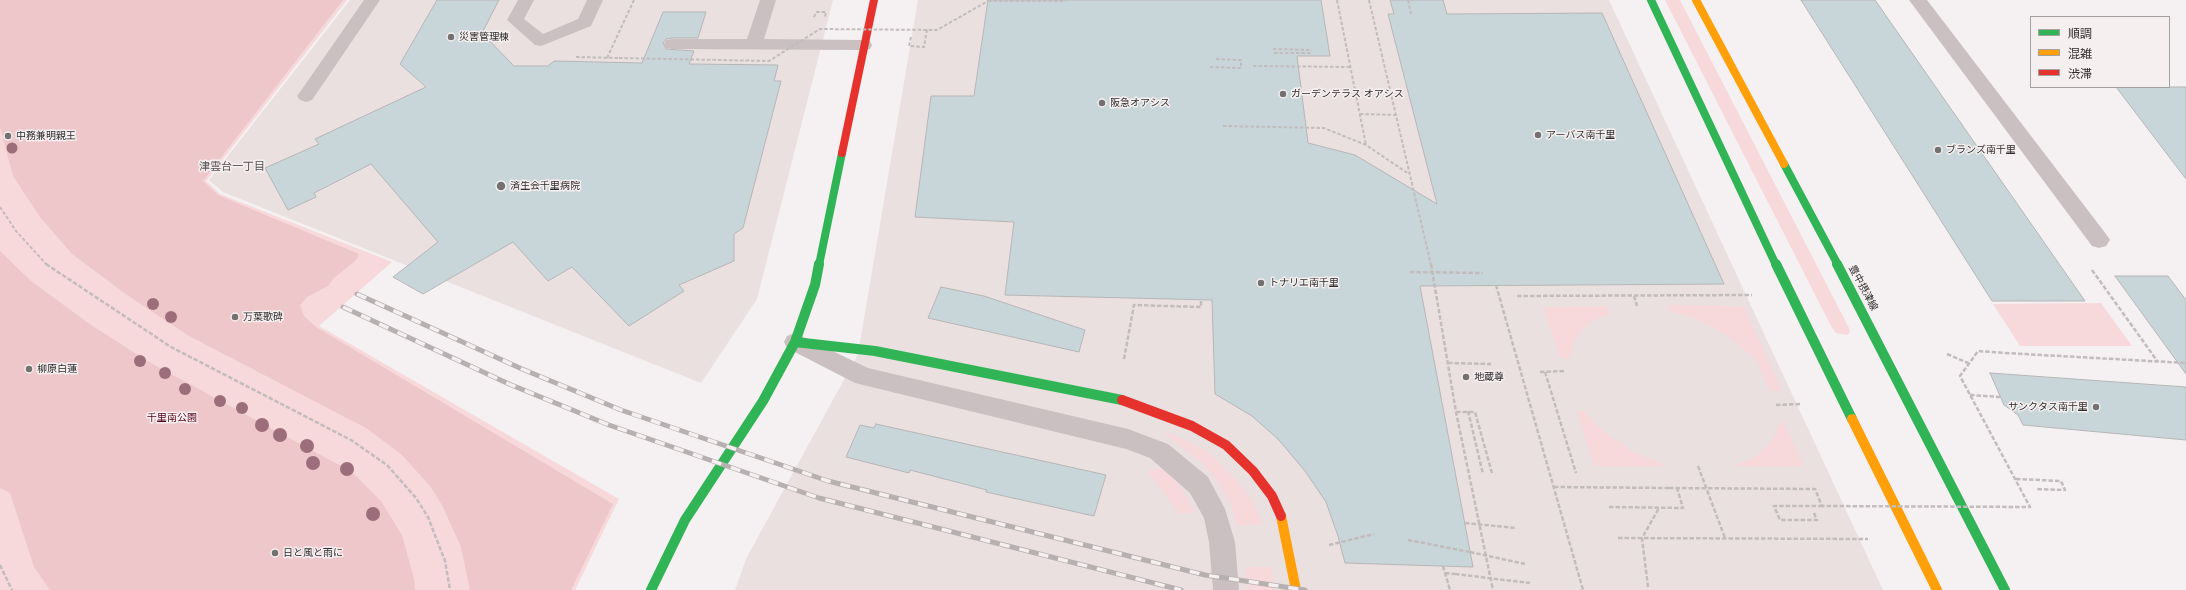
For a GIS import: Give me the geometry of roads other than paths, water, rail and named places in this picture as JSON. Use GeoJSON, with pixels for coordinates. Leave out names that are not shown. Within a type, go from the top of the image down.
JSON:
{"type":"FeatureCollection","features":[{"type":"Feature","properties":{"kind":"main road"},"geometry":{"type":"LineString","coordinates":[[651,590],[685,520],[763,401],[795,342],[815,285],[874,0]]}},
{"type":"Feature","properties":{"kind":"main road"},"geometry":{"type":"LineString","coordinates":[[1652,0],[1801,317],[1937,590]]}},
{"type":"Feature","properties":{"kind":"main road","name":"豊中摂津線"},"geometry":{"type":"LineString","coordinates":[[1696,0],[1868,321],[2005,590]]}},
{"type":"Feature","properties":{"kind":"main road"},"geometry":{"type":"LineString","coordinates":[[795,342],[875,351],[1118,399],[1192,426],[1226,445],[1253,471],[1272,496],[1283,519],[1296,590]]}},
{"type":"Feature","properties":{"kind":"street"},"geometry":{"type":"LineString","coordinates":[[1918,0],[2099,240]]}},
{"type":"Feature","properties":{"kind":"street"},"geometry":{"type":"LineString","coordinates":[[795,342],[863,376],[1128,439],[1159,451],[1187,472],[1199,485],[1216,517],[1222,542],[1226,590]]}},
{"type":"Feature","properties":{"kind":"lane"},"geometry":{"type":"LineString","coordinates":[[306,96],[372,0]]}},
{"type":"Feature","properties":{"kind":"lane"},"geometry":{"type":"LineString","coordinates":[[526,0],[515,20],[541,41],[585,22],[595,0]]}},
{"type":"Feature","properties":{"kind":"lane"},"geometry":{"type":"LineString","coordinates":[[754,44],[768,0]]}},
{"type":"Feature","properties":{"kind":"lane"},"geometry":{"type":"LineString","coordinates":[[672,44],[864,45]]}},
{"type":"Feature","properties":{"kind":"railway"},"geometry":{"type":"LineString","coordinates":[[357,294],[522,369],[621,410],[828,481],[1205,575],[1305,590]]}},
{"type":"Feature","properties":{"kind":"railway"},"geometry":{"type":"LineString","coordinates":[[343,307],[509,384],[609,425],[819,498],[1181,590]]}},
{"type":"Feature","properties":{"kind":"place","name":"災害管理棟"},"geometry":{"type":"Point","coordinates":[451,37]}},
{"type":"Feature","properties":{"kind":"place","name":"ガーデンテラス オアシス"},"geometry":{"type":"Point","coordinates":[1283,94]}},
{"type":"Feature","properties":{"kind":"place","name":"阪急オアシス"},"geometry":{"type":"Point","coordinates":[1102,103]}},
{"type":"Feature","properties":{"kind":"place","name":"アーバス南千里"},"geometry":{"type":"Point","coordinates":[1538,135]}},
{"type":"Feature","properties":{"kind":"place","name":"中務兼明親王"},"geometry":{"type":"Point","coordinates":[8,136]}},
{"type":"Feature","properties":{"kind":"place","name":"ブランズ南千里"},"geometry":{"type":"Point","coordinates":[1938,150]}},
{"type":"Feature","properties":{"kind":"place","name":"済生会千里病院"},"geometry":{"type":"Point","coordinates":[501,186]}},
{"type":"Feature","properties":{"kind":"place","name":"トナリエ南千里"},"geometry":{"type":"Point","coordinates":[1261,283]}},
{"type":"Feature","properties":{"kind":"place","name":"万葉歌碑"},"geometry":{"type":"Point","coordinates":[235,317]}},
{"type":"Feature","properties":{"kind":"place","name":"柳原白蓮"},"geometry":{"type":"Point","coordinates":[29,369]}},
{"type":"Feature","properties":{"kind":"place","name":"地蔵尊"},"geometry":{"type":"Point","coordinates":[1466,377]}},
{"type":"Feature","properties":{"kind":"place","name":"サンクタス南千里"},"geometry":{"type":"Point","coordinates":[2096,407]}},
{"type":"Feature","properties":{"kind":"place","name":"日と風と雨に"},"geometry":{"type":"Point","coordinates":[275,553]}},
{"type":"Feature","properties":{"kind":"district","name":"津雲台一丁目"},"geometry":{"type":"Point","coordinates":[232,167]}},
{"type":"Feature","properties":{"kind":"park label","name":"千里南公園"},"geometry":{"type":"Point","coordinates":[172,418]}}]}
